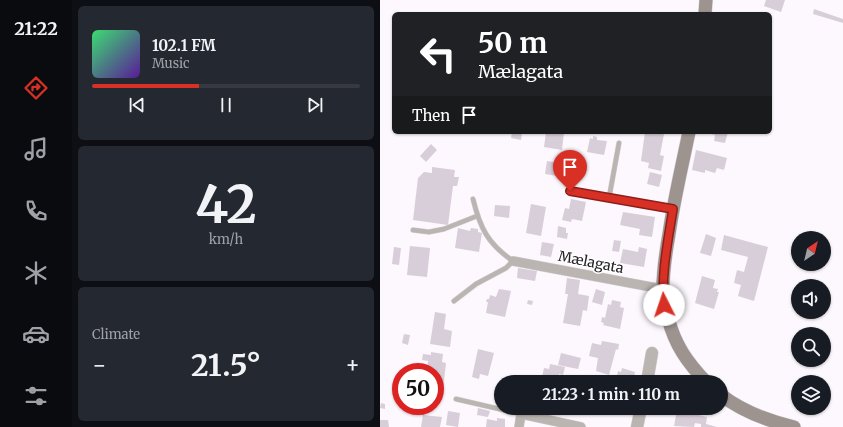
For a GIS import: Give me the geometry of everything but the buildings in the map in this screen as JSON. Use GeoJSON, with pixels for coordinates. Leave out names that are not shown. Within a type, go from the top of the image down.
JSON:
{"type":"FeatureCollection","features":[{"type":"Feature","properties":{"kind":"main road"},"geometry":{"type":"LineString","coordinates":[[705,12],[706,0]]}},
{"type":"Feature","properties":{"kind":"main road"},"geometry":{"type":"LineString","coordinates":[[689,134],[673,209],[664,264],[662,289],[664,305],[673,335],[683,355],[699,375]]}},
{"type":"Feature","properties":{"kind":"main road"},"geometry":{"type":"LineString","coordinates":[[728,399],[748,411],[794,427]]}},
{"type":"Feature","properties":{"kind":"street","name":"Mælagata"},"geometry":{"type":"LineString","coordinates":[[514,261],[662,289]]}},
{"type":"Feature","properties":{"kind":"street"},"geometry":{"type":"LineString","coordinates":[[648,375],[652,353]]}},
{"type":"Feature","properties":{"kind":"street"},"geometry":{"type":"LineString","coordinates":[[519,427],[521,415]]}},
{"type":"Feature","properties":{"kind":"street"},"geometry":{"type":"LineString","coordinates":[[526,415],[581,427]]}},
{"type":"Feature","properties":{"kind":"street"},"geometry":{"type":"LineString","coordinates":[[637,427],[640,415]]}},
{"type":"Feature","properties":{"kind":"lane"},"geometry":{"type":"LineString","coordinates":[[609,198],[619,143]]}},
{"type":"Feature","properties":{"kind":"lane"},"geometry":{"type":"LineString","coordinates":[[570,191],[673,209]]}},
{"type":"Feature","properties":{"kind":"lane"},"geometry":{"type":"LineString","coordinates":[[454,301],[476,284],[506,268],[514,261],[492,244],[477,216],[473,199]]}},
{"type":"Feature","properties":{"kind":"lane"},"geometry":{"type":"LineString","coordinates":[[413,230],[429,232],[444,229],[477,216]]}},
{"type":"Feature","properties":{"kind":"lane"},"geometry":{"type":"LineString","coordinates":[[456,399],[494,408]]}},
{"type":"Feature","properties":{"kind":"route"},"geometry":{"type":"LineString","coordinates":[[570,191],[673,209],[664,264],[662,289],[664,305]]}}]}
